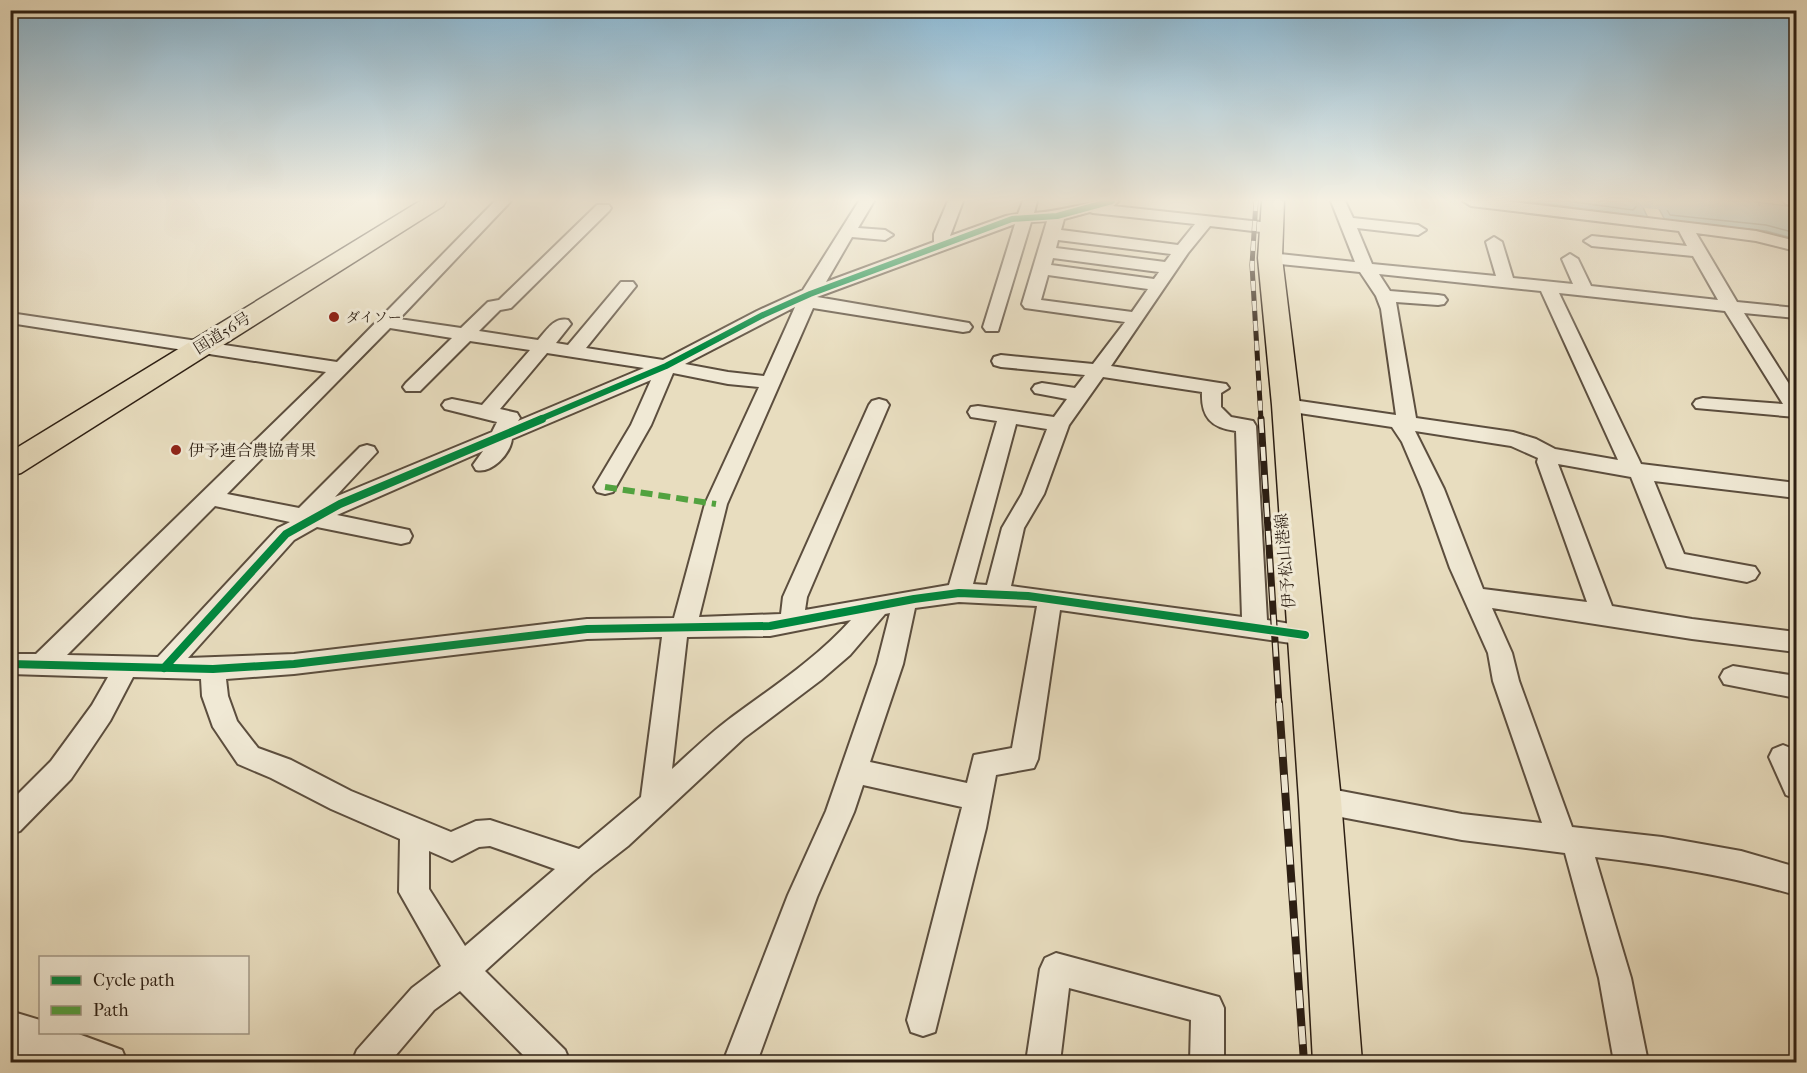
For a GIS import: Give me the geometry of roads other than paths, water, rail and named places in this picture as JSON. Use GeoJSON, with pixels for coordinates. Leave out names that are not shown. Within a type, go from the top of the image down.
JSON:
{"type":"FeatureCollection","features":[{"type":"Feature","properties":{"kind":"main road","name":"国道56号"},"geometry":{"type":"LineString","coordinates":[[10,466],[189,345],[336,251]]}},
{"type":"Feature","properties":{"kind":"main road","name":"国道56号"},"geometry":{"type":"LineString","coordinates":[[10,442],[189,345],[349,251]]}},
{"type":"Feature","properties":{"kind":"main road","name":"伊予松山港線"},"geometry":{"type":"LineString","coordinates":[[1273,251],[1320,800],[1338,1062]]}},
{"type":"Feature","properties":{"kind":"street"},"geometry":{"type":"LineString","coordinates":[[41,665],[212,498],[455,251]]}},
{"type":"Feature","properties":{"kind":"street"},"geometry":{"type":"LineString","coordinates":[[413,387],[494,306],[505,304],[559,251]]}},
{"type":"Feature","properties":{"kind":"street"},"geometry":{"type":"LineString","coordinates":[[654,804],[680,627],[716,504],[769,382],[809,298],[836,251]]}},
{"type":"Feature","properties":{"kind":"street"},"geometry":{"type":"LineString","coordinates":[[164,668],[286,534],[310,517],[666,366],[762,315],[931,251]]}},
{"type":"Feature","properties":{"kind":"street"},"geometry":{"type":"LineString","coordinates":[[992,327],[1015,251]]}},
{"type":"Feature","properties":{"kind":"street"},"geometry":{"type":"LineString","coordinates":[[1047,251],[1031,304],[1137,318]]}},
{"type":"Feature","properties":{"kind":"street"},"geometry":{"type":"LineString","coordinates":[[1111,251],[1170,268]]}},
{"type":"Feature","properties":{"kind":"street"},"geometry":{"type":"LineString","coordinates":[[997,594],[1013,528],[1033,494],[1059,424],[1137,318],[1181,251]]}},
{"type":"Feature","properties":{"kind":"street"},"geometry":{"type":"LineString","coordinates":[[1326,251],[1365,267],[1797,313]]}},
{"type":"Feature","properties":{"kind":"street"},"geometry":{"type":"LineString","coordinates":[[1358,251],[1365,267],[1385,296],[1392,317],[1403,422],[1433,489],[1462,568],[1500,653],[1506,681],[1569,840],[1615,978],[1631,1062]]}},
{"type":"Feature","properties":{"kind":"street"},"geometry":{"type":"LineString","coordinates":[[1497,251],[1506,282]]}},
{"type":"Feature","properties":{"kind":"street"},"geometry":{"type":"LineString","coordinates":[[1690,251],[1699,252],[1797,410]]}},
{"type":"Feature","properties":{"kind":"street"},"geometry":{"type":"LineString","coordinates":[[1570,259],[1584,290]]}},
{"type":"Feature","properties":{"kind":"street"},"geometry":{"type":"LineString","coordinates":[[1042,269],[1159,285]]}},
{"type":"Feature","properties":{"kind":"street"},"geometry":{"type":"LineString","coordinates":[[573,351],[627,286]]}},
{"type":"Feature","properties":{"kind":"street"},"geometry":{"type":"LineString","coordinates":[[1547,286],[1636,471],[1675,561],[1747,573]]}},
{"type":"Feature","properties":{"kind":"street"},"geometry":{"type":"LineString","coordinates":[[1385,296],[1438,300]]}},
{"type":"Feature","properties":{"kind":"street"},"geometry":{"type":"LineString","coordinates":[[809,298],[963,327]]}},
{"type":"Feature","properties":{"kind":"street"},"geometry":{"type":"LineString","coordinates":[[10,318],[341,368]]}},
{"type":"Feature","properties":{"kind":"street"},"geometry":{"type":"LineString","coordinates":[[386,322],[666,366],[728,378],[769,382]]}},
{"type":"Feature","properties":{"kind":"street"},"geometry":{"type":"LineString","coordinates":[[486,413],[562,324]]}},
{"type":"Feature","properties":{"kind":"street"},"geometry":{"type":"LineString","coordinates":[[1001,361],[1098,371],[1215,388],[1211,408],[1225,423],[1246,426],[1255,628]]}},
{"type":"Feature","properties":{"kind":"street"},"geometry":{"type":"LineString","coordinates":[[605,487],[641,425],[666,366]]}},
{"type":"Feature","properties":{"kind":"street"},"geometry":{"type":"LineString","coordinates":[[1042,389],[1080,395]]}},
{"type":"Feature","properties":{"kind":"street"},"geometry":{"type":"LineString","coordinates":[[1703,404],[1797,410]]}},
{"type":"Feature","properties":{"kind":"street"},"geometry":{"type":"LineString","coordinates":[[452,405],[510,418],[502,429],[501,444],[483,465]]}},
{"type":"Feature","properties":{"kind":"street"},"geometry":{"type":"LineString","coordinates":[[792,622],[795,597],[879,405]]}},
{"type":"Feature","properties":{"kind":"street"},"geometry":{"type":"LineString","coordinates":[[1286,405],[1512,439],[1549,455],[1636,471],[1797,490]]}},
{"type":"Feature","properties":{"kind":"street"},"geometry":{"type":"LineString","coordinates":[[978,412],[1059,424]]}},
{"type":"Feature","properties":{"kind":"street"},"geometry":{"type":"LineString","coordinates":[[959,593],[1008,418]]}},
{"type":"Feature","properties":{"kind":"street"},"geometry":{"type":"LineString","coordinates":[[310,517],[367,452]]}},
{"type":"Feature","properties":{"kind":"street"},"geometry":{"type":"LineString","coordinates":[[1549,455],[1547,462],[1603,614]]}},
{"type":"Feature","properties":{"kind":"street"},"geometry":{"type":"LineString","coordinates":[[212,498],[401,536]]}},
{"type":"Feature","properties":{"kind":"street"},"geometry":{"type":"LineString","coordinates":[[10,664],[213,669],[294,664],[395,651],[494,642],[587,629],[770,626],[959,593],[997,594],[1050,600],[1305,635]]}},
{"type":"Feature","properties":{"kind":"street"},"geometry":{"type":"LineString","coordinates":[[1476,597],[1797,642]]}},
{"type":"Feature","properties":{"kind":"street"},"geometry":{"type":"LineString","coordinates":[[923,1020],[978,798],[984,764],[1024,759],[1050,600]]}},
{"type":"Feature","properties":{"kind":"street"},"geometry":{"type":"LineString","coordinates":[[740,1062],[802,895],[840,812],[890,664],[905,601]]}},
{"type":"Feature","properties":{"kind":"street"},"geometry":{"type":"LineString","coordinates":[[369,1062],[423,999],[462,970],[582,864],[618,836],[735,730],[813,673],[841,648],[877,607]]}},
{"type":"Feature","properties":{"kind":"street"},"geometry":{"type":"LineString","coordinates":[[10,822],[61,770],[101,713],[126,667]]}},
{"type":"Feature","properties":{"kind":"street"},"geometry":{"type":"LineString","coordinates":[[213,669],[215,696],[226,727],[248,756],[281,768],[341,800],[452,847],[476,834],[490,832],[582,864]]}},
{"type":"Feature","properties":{"kind":"street"},"geometry":{"type":"LineString","coordinates":[[1732,677],[1797,687]]}},
{"type":"Feature","properties":{"kind":"street"},"geometry":{"type":"LineString","coordinates":[[854,771],[978,798]]}},
{"type":"Feature","properties":{"kind":"street"},"geometry":{"type":"LineString","coordinates":[[1320,800],[1462,827],[1696,857],[1741,865],[1797,881]]}},
{"type":"Feature","properties":{"kind":"street"},"geometry":{"type":"LineString","coordinates":[[414,831],[414,892],[462,970],[553,1062]]}},
{"type":"Feature","properties":{"kind":"street"},"geometry":{"type":"LineString","coordinates":[[1043,1062],[1056,969],[1208,1008],[1207,1062]]}},
{"type":"Feature","properties":{"kind":"street"},"geometry":{"type":"LineString","coordinates":[[14,1062],[23,1031],[110,1062]]}},
{"type":"Feature","properties":{"kind":"railway"},"geometry":{"type":"LineString","coordinates":[[1253,251],[1261,420]]}},
{"type":"Feature","properties":{"kind":"railway"},"geometry":{"type":"LineString","coordinates":[[1261,419],[1279,704]]}},
{"type":"Feature","properties":{"kind":"railway"},"geometry":{"type":"LineString","coordinates":[[1279,703],[1304,1062]]}},
{"type":"Feature","properties":{"kind":"place","name":"ダイソー"},"geometry":{"type":"Point","coordinates":[334,317]}},
{"type":"Feature","properties":{"kind":"place","name":"伊予連合農協青果"},"geometry":{"type":"Point","coordinates":[176,450]}}]}
